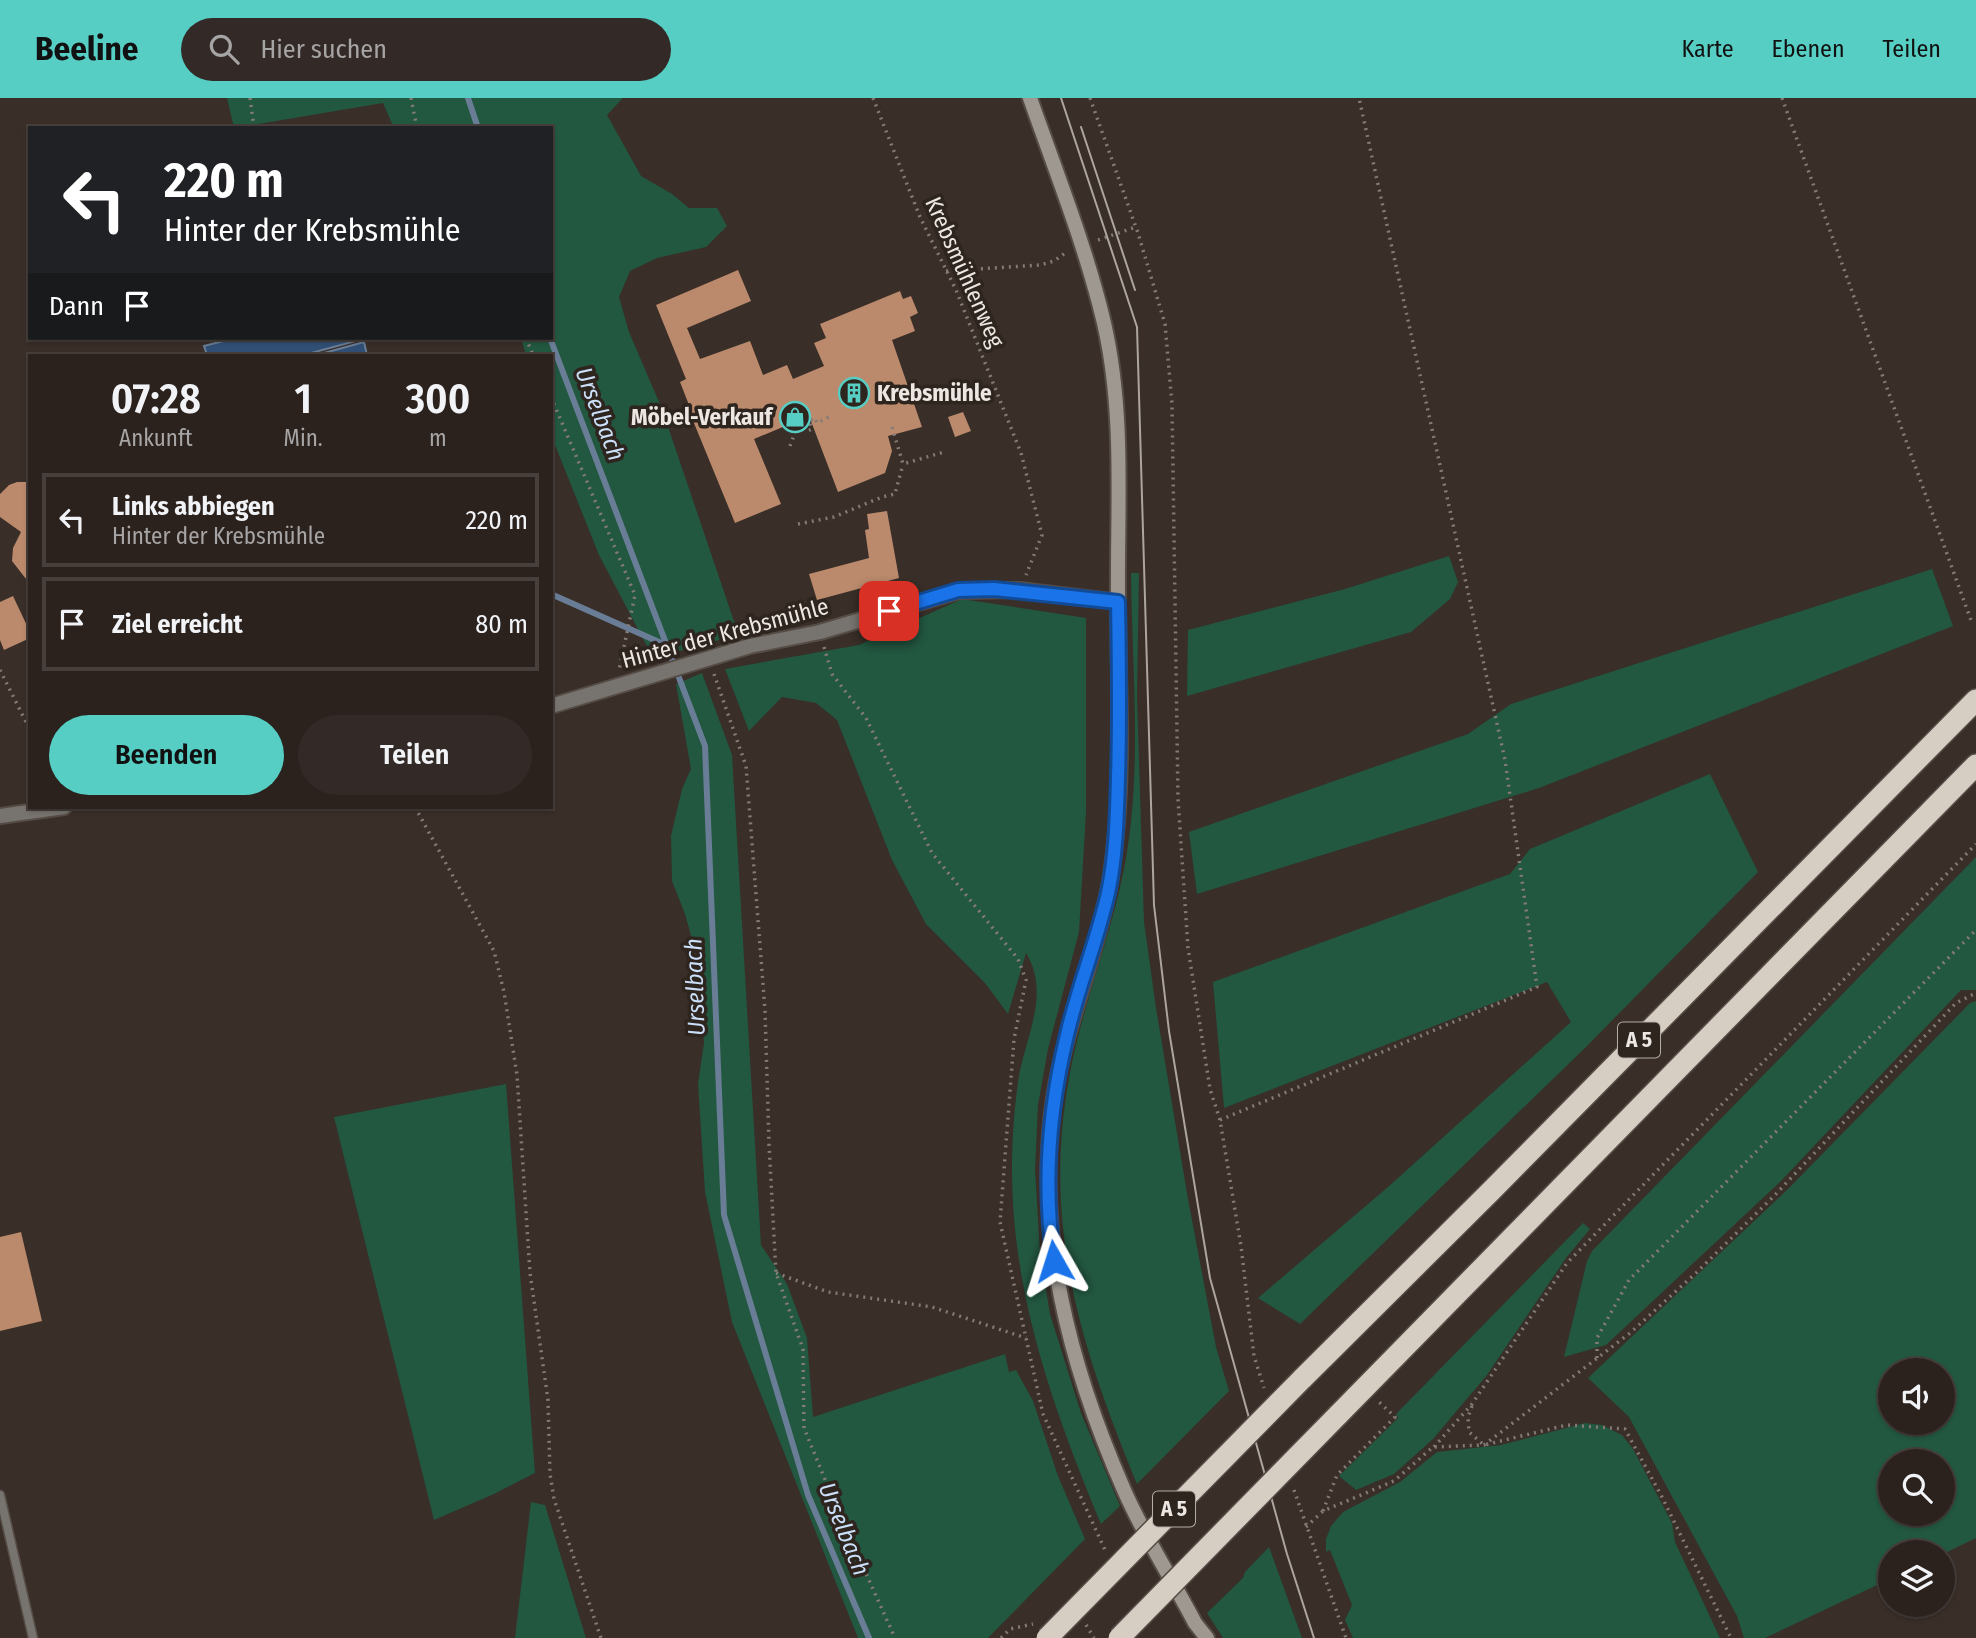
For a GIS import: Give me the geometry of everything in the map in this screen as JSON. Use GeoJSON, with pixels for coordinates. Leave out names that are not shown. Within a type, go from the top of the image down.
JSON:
{"type":"FeatureCollection","features":[{"type":"Feature","properties":{"kind":"highway","name":"A 5"},"geometry":{"type":"LineString","coordinates":[[1047,1638],[1976,701]]}},
{"type":"Feature","properties":{"kind":"highway","name":"A 5"},"geometry":{"type":"LineString","coordinates":[[1119,1638],[1976,765]]}},
{"type":"Feature","properties":{"kind":"main road"},"geometry":{"type":"LineString","coordinates":[[1030,98],[1075,247],[1104,324],[1115,389],[1119,447],[1120,691],[1117,820],[1108,891],[1067,1034],[1054,1100],[1048,1163],[1051,1239],[1061,1306],[1080,1374],[1125,1492],[1195,1623],[1207,1638]]}},
{"type":"Feature","properties":{"kind":"street","name":"Hinter der Krebsmühle"},"geometry":{"type":"LineString","coordinates":[[553,705],[750,646],[820,632],[958,590],[1020,590],[1118,602]]}},
{"type":"Feature","properties":{"kind":"street"},"geometry":{"type":"LineString","coordinates":[[0,816],[50,809]]}},
{"type":"Feature","properties":{"kind":"lane"},"geometry":{"type":"LineString","coordinates":[[0,1495],[33,1638]]}},
{"type":"Feature","properties":{"kind":"path"},"geometry":{"type":"LineString","coordinates":[[250,98],[254,126]]}},
{"type":"Feature","properties":{"kind":"path"},"geometry":{"type":"LineString","coordinates":[[411,98],[417,126]]}},
{"type":"Feature","properties":{"kind":"path","name":"Krebsmühlenweg"},"geometry":{"type":"LineString","coordinates":[[873,98],[920,217],[946,271],[1021,453],[1042,535],[1024,580]]}},
{"type":"Feature","properties":{"kind":"path"},"geometry":{"type":"LineString","coordinates":[[1090,98],[1136,227],[1164,324],[1172,404],[1178,799],[1188,948],[1210,1089],[1220,1119],[1241,1246],[1254,1356],[1266,1396]]}},
{"type":"Feature","properties":{"kind":"path"},"geometry":{"type":"LineString","coordinates":[[1220,1119],[1537,987],[1505,760],[1359,98]]}},
{"type":"Feature","properties":{"kind":"path"},"geometry":{"type":"LineString","coordinates":[[1783,98],[1972,623]]}},
{"type":"Feature","properties":{"kind":"path"},"geometry":{"type":"LineString","coordinates":[[946,271],[1040,265],[1063,256],[1075,247],[1136,227]]}},
{"type":"Feature","properties":{"kind":"path"},"geometry":{"type":"LineString","coordinates":[[553,402],[635,595],[631,625],[615,687]]}},
{"type":"Feature","properties":{"kind":"path"},"geometry":{"type":"LineString","coordinates":[[790,446],[799,422],[803,421],[808,431],[812,429],[809,422],[815,418],[817,423],[832,415]]}},
{"type":"Feature","properties":{"kind":"path"},"geometry":{"type":"LineString","coordinates":[[798,524],[834,517],[895,494],[903,464],[892,426]]}},
{"type":"Feature","properties":{"kind":"path"},"geometry":{"type":"LineString","coordinates":[[903,464],[944,452]]}},
{"type":"Feature","properties":{"kind":"path"},"geometry":{"type":"LineString","coordinates":[[820,632],[832,674],[866,718],[932,853],[1018,959],[1026,980],[1014,1039],[1000,1222],[1043,1414],[1110,1560]]}},
{"type":"Feature","properties":{"kind":"path"},"geometry":{"type":"LineString","coordinates":[[708,659],[746,766],[765,1010],[776,1273],[803,1349],[804,1428],[837,1510],[895,1638]]}},
{"type":"Feature","properties":{"kind":"path"},"geometry":{"type":"LineString","coordinates":[[0,670],[28,726]]}},
{"type":"Feature","properties":{"kind":"path"},"geometry":{"type":"LineString","coordinates":[[416,809],[494,951],[504,992],[517,1075],[530,1273],[548,1400],[550,1474],[554,1499],[601,1638]]}},
{"type":"Feature","properties":{"kind":"path"},"geometry":{"type":"LineString","coordinates":[[1306,1527],[1323,1511],[1394,1481],[1433,1447],[1472,1404],[1567,1263],[1976,844]]}},
{"type":"Feature","properties":{"kind":"path"},"geometry":{"type":"LineString","coordinates":[[1597,1359],[1597,1338],[1629,1280],[1976,930]]}},
{"type":"Feature","properties":{"kind":"path"},"geometry":{"type":"LineString","coordinates":[[1484,1445],[1630,1333],[1696,1273],[1783,1187],[1956,1003],[1976,993]]}},
{"type":"Feature","properties":{"kind":"path"},"geometry":{"type":"LineString","coordinates":[[776,1273],[828,1292],[932,1307],[1026,1338]]}},
{"type":"Feature","properties":{"kind":"path"},"geometry":{"type":"LineString","coordinates":[[1323,1511],[1337,1475],[1395,1417],[1365,1387]]}},
{"type":"Feature","properties":{"kind":"path"},"geometry":{"type":"LineString","coordinates":[[1472,1404],[1468,1417],[1469,1432],[1484,1445]]}},
{"type":"Feature","properties":{"kind":"path"},"geometry":{"type":"LineString","coordinates":[[1433,1447],[1484,1445],[1567,1425],[1625,1429],[1662,1497],[1731,1638]]}},
{"type":"Feature","properties":{"kind":"path"},"geometry":{"type":"LineString","coordinates":[[1294,1488],[1346,1638]]}},
{"type":"Feature","properties":{"kind":"green space"},"geometry":{"type":"Polygon","coordinates":[[[227,98],[623,98],[607,115],[641,176],[672,194],[689,208],[717,208],[727,226],[706,247],[657,258],[630,271],[619,297],[629,332],[662,409],[738,633],[700,647],[652,656],[599,555],[553,440],[553,354],[526,354],[522,340],[553,340],[553,126],[393,126],[383,103],[234,126],[227,98]]]}},
{"type":"Feature","properties":{"kind":"green space"},"geometry":{"type":"Polygon","coordinates":[[[1449,556],[1458,582],[1450,599],[1411,632],[1187,696],[1188,630],[1345,589],[1449,556]]]}},
{"type":"Feature","properties":{"kind":"green space"},"geometry":{"type":"Polygon","coordinates":[[[1932,569],[1953,626],[1539,788],[1197,894],[1189,832],[1468,734],[1511,704],[1932,569]]]}},
{"type":"Feature","properties":{"kind":"green space"},"geometry":{"type":"Polygon","coordinates":[[[1131,573],[1139,573],[1137,696],[1144,922],[1188,1199],[1216,1347],[1229,1391],[1137,1484],[1099,1384],[1084,1335],[1064,1236],[1060,1185],[1062,1133],[1069,1078],[1120,886],[1131,823],[1135,716],[1131,573]]]}},
{"type":"Feature","properties":{"kind":"green space"},"geometry":{"type":"Polygon","coordinates":[[[962,599],[1086,618],[1086,812],[1079,932],[1048,1049],[1038,1105],[1035,1170],[1040,1253],[1050,1314],[1081,1413],[1120,1506],[1101,1524],[1051,1393],[1027,1304],[1019,1258],[1014,1213],[1013,1143],[1020,1070],[1037,996],[1033,967],[1026,953],[1008,1014],[985,983],[926,924],[892,860],[837,720],[816,703],[782,697],[749,731],[725,669],[859,645],[962,599]]]}},
{"type":"Feature","properties":{"kind":"green space"},"geometry":{"type":"Polygon","coordinates":[[[702,673],[732,755],[761,1245],[787,1284],[807,1338],[813,1417],[1005,1354],[1009,1372],[1016,1370],[1033,1401],[1058,1476],[1085,1539],[988,1638],[858,1638],[732,1322],[705,1192],[698,1084],[704,1043],[697,957],[672,881],[671,836],[682,789],[691,769],[676,684],[702,673]]]}},
{"type":"Feature","properties":{"kind":"green space"},"geometry":{"type":"Polygon","coordinates":[[[1710,774],[1758,872],[1586,1047],[1300,1324],[1258,1298],[1388,1187],[1571,1022],[1547,982],[1224,1108],[1213,982],[1510,874],[1530,849],[1710,774]]]}},
{"type":"Feature","properties":{"kind":"green space"},"geometry":{"type":"Polygon","coordinates":[[[1976,857],[1976,990],[1961,990],[1782,1180],[1606,1345],[1564,1357],[1587,1261],[1592,1251],[1976,857]]]}},
{"type":"Feature","properties":{"kind":"green space"},"geometry":{"type":"Polygon","coordinates":[[[1976,1001],[1976,1538],[1955,1548],[1955,1540],[1878,1540],[1878,1585],[1765,1638],[1744,1638],[1737,1616],[1629,1417],[1588,1378],[1789,1188],[1970,1003],[1976,1001]]]}},
{"type":"Feature","properties":{"kind":"green space"},"geometry":{"type":"Polygon","coordinates":[[[506,1084],[535,1473],[434,1520],[334,1117],[506,1084]]]}},
{"type":"Feature","properties":{"kind":"green space"},"geometry":{"type":"Polygon","coordinates":[[[1583,1223],[1590,1229],[1566,1258],[1487,1375],[1433,1439],[1394,1474],[1356,1490],[1339,1476],[1398,1418],[1396,1414],[1583,1223]]]}},
{"type":"Feature","properties":{"kind":"green space"},"geometry":{"type":"Polygon","coordinates":[[[1585,1423],[1602,1425],[1622,1435],[1633,1449],[1672,1523],[1675,1542],[1720,1638],[1353,1638],[1345,1620],[1352,1605],[1330,1550],[1326,1552],[1326,1539],[1331,1526],[1343,1512],[1400,1482],[1437,1452],[1501,1445],[1585,1423]]]}},
{"type":"Feature","properties":{"kind":"green space"},"geometry":{"type":"Polygon","coordinates":[[[531,1502],[545,1505],[586,1638],[515,1638],[531,1502]]]}},
{"type":"Feature","properties":{"kind":"green space"},"geometry":{"type":"Polygon","coordinates":[[[1269,1547],[1302,1638],[1223,1638],[1207,1613],[1243,1578],[1245,1572],[1269,1547]]]}},
{"type":"Feature","properties":{"kind":"water"},"geometry":{"type":"Polygon","coordinates":[[[227,340],[359,340],[308,354],[207,354],[204,346],[227,340]]]}},
{"type":"Feature","properties":{"kind":"water"},"geometry":{"type":"Polygon","coordinates":[[[364,342],[367,354],[321,354],[364,342]]]}},
{"type":"Feature","properties":{"kind":"building"},"geometry":{"type":"Polygon","coordinates":[[[738,270],[751,301],[687,328],[700,359],[750,341],[763,375],[787,365],[793,379],[824,366],[814,343],[826,338],[820,324],[900,291],[903,299],[911,296],[918,313],[910,317],[915,331],[892,340],[922,427],[888,436],[892,451],[885,473],[838,492],[809,416],[754,439],[781,504],[735,523],[687,406],[689,405],[680,382],[686,379],[656,305],[738,270]]]}},
{"type":"Feature","properties":{"kind":"building"},"geometry":{"type":"Polygon","coordinates":[[[963,412],[971,431],[955,437],[948,417],[963,412]]]}},
{"type":"Feature","properties":{"kind":"building"},"geometry":{"type":"Polygon","coordinates":[[[28,482],[28,581],[12,561],[13,548],[21,532],[0,517],[0,494],[9,485],[28,482]]]}},
{"type":"Feature","properties":{"kind":"building"},"geometry":{"type":"Polygon","coordinates":[[[887,511],[899,578],[817,600],[809,574],[869,558],[865,530],[869,529],[867,514],[887,511]]]}},
{"type":"Feature","properties":{"kind":"building"},"geometry":{"type":"Polygon","coordinates":[[[13,596],[28,628],[28,639],[4,650],[0,640],[0,602],[13,596]]]}},
{"type":"Feature","properties":{"kind":"building"},"geometry":{"type":"Polygon","coordinates":[[[21,1232],[42,1321],[0,1331],[0,1237],[21,1232]]]}},
{"type":"Feature","properties":{"kind":"waterway","name":"Urselbach"},"geometry":{"type":"LineString","coordinates":[[468,98],[477,126]]}},
{"type":"Feature","properties":{"kind":"waterway","name":"Urselbach"},"geometry":{"type":"LineString","coordinates":[[551,340],[705,746],[724,1215],[808,1495],[869,1638]]}},
{"type":"Feature","properties":{"kind":"waterway"},"geometry":{"type":"LineString","coordinates":[[553,595],[668,646]]}},
{"type":"Feature","properties":{"kind":"tram line"},"geometry":{"type":"LineString","coordinates":[[1061,98],[1137,327],[1154,905],[1169,1031],[1210,1278],[1287,1554],[1314,1638]]}},
{"type":"Feature","properties":{"kind":"tram line"},"geometry":{"type":"LineString","coordinates":[[1081,127],[1135,290]]}},
{"type":"Feature","properties":{"kind":"place","name":"Krebsmühle"},"geometry":{"type":"Point","coordinates":[854,393]}},
{"type":"Feature","properties":{"kind":"place","name":"Möbel-Verkauf"},"geometry":{"type":"Point","coordinates":[795,417]}},
{"type":"Feature","properties":{"kind":"route"},"geometry":{"type":"LineString","coordinates":[[889,611],[958,590],[1020,590],[1118,602],[1120,691],[1117,820],[1108,891],[1067,1034],[1054,1100],[1048,1163],[1054,1261]]}}]}
